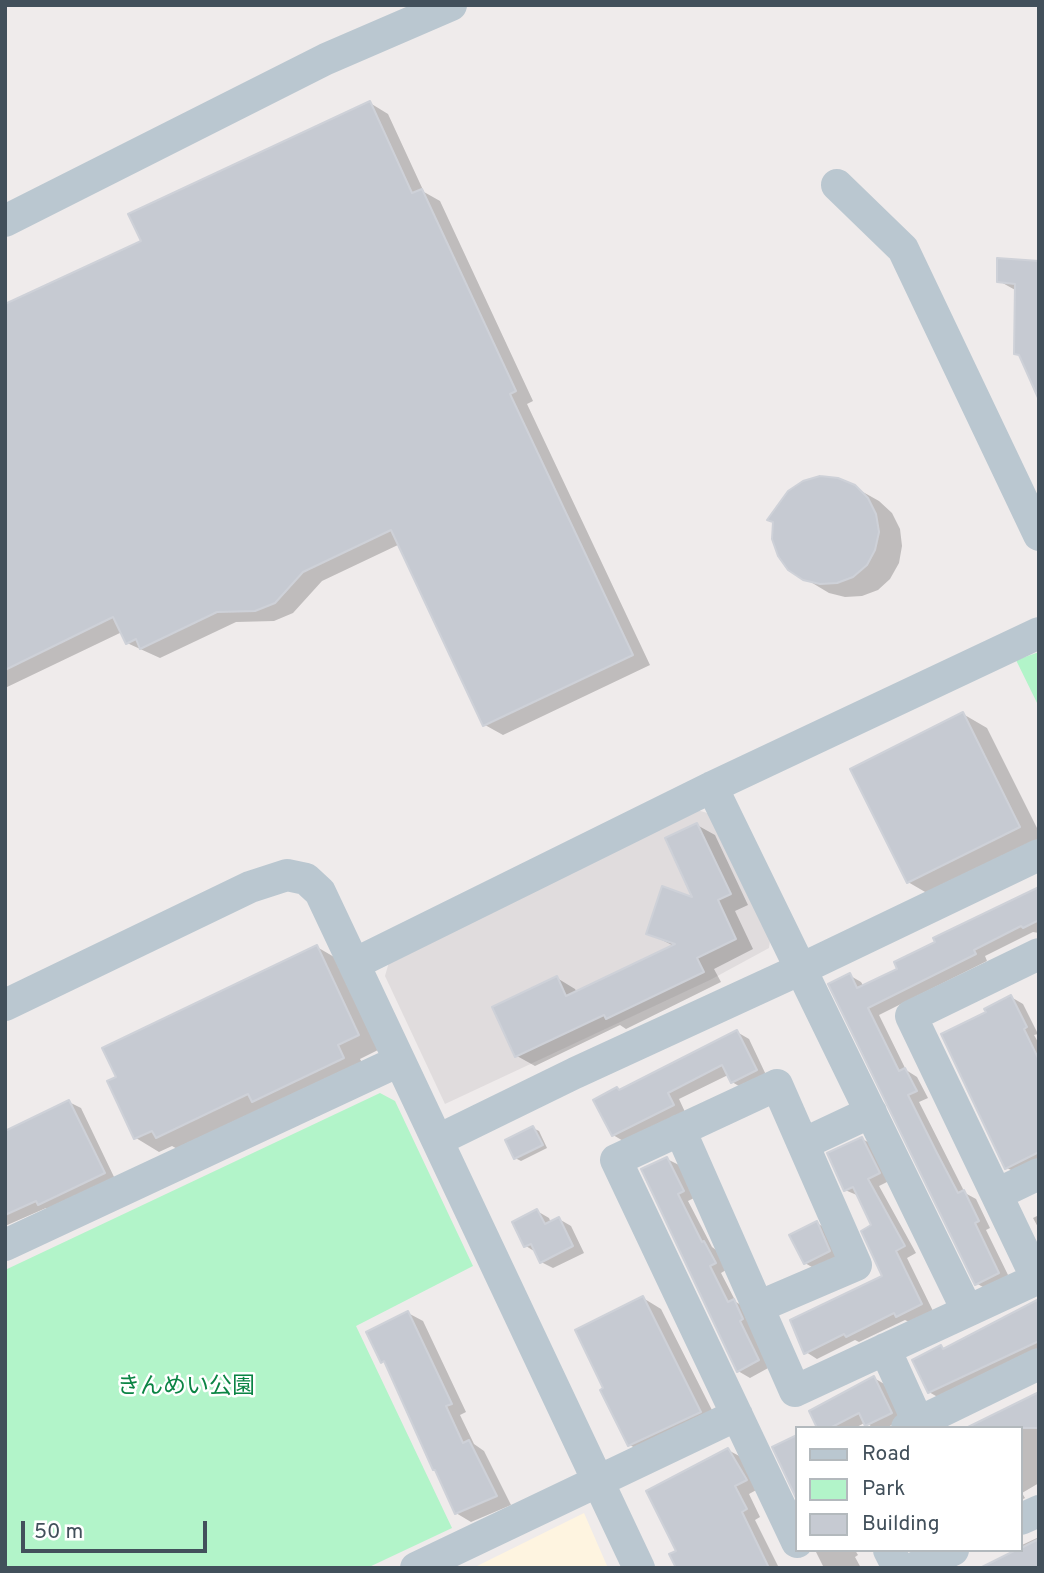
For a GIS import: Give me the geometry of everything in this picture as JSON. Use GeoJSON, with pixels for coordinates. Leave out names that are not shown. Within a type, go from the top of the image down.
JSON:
{"type":"FeatureCollection","features":[{"type":"Feature","properties":{"kind":"street"},"geometry":{"type":"LineString","coordinates":[[5,221],[326,59],[451,5]]}},
{"type":"Feature","properties":{"kind":"street"},"geometry":{"type":"LineString","coordinates":[[837,185],[903,248],[1039,535]]}},
{"type":"Feature","properties":{"kind":"street"},"geometry":{"type":"LineString","coordinates":[[354,964],[712,787],[1039,633]]}},
{"type":"Feature","properties":{"kind":"street"},"geometry":{"type":"LineString","coordinates":[[712,787],[967,1310]]}},
{"type":"Feature","properties":{"kind":"street"},"geometry":{"type":"LineString","coordinates":[[438,1140],[1039,855]]}},
{"type":"Feature","properties":{"kind":"street"},"geometry":{"type":"LineString","coordinates":[[5,1005],[250,887],[287,875],[306,879],[320,892],[639,1568]]}},
{"type":"Feature","properties":{"kind":"street"},"geometry":{"type":"LineString","coordinates":[[680,1130],[795,1391],[1038,1278],[911,1016],[1037,960]]}},
{"type":"Feature","properties":{"kind":"street"},"geometry":{"type":"LineString","coordinates":[[5,1245],[399,1061]]}},
{"type":"Feature","properties":{"kind":"street"},"geometry":{"type":"LineString","coordinates":[[758,1307],[856,1265],[777,1085],[616,1160],[796,1540]]}},
{"type":"Feature","properties":{"kind":"street"},"geometry":{"type":"LineString","coordinates":[[803,1144],[871,1112]]}},
{"type":"Feature","properties":{"kind":"street"},"geometry":{"type":"LineString","coordinates":[[997,1194],[1039,1174]]}},
{"type":"Feature","properties":{"kind":"street"},"geometry":{"type":"LineString","coordinates":[[885,1349],[913,1425],[1039,1364]]}},
{"type":"Feature","properties":{"kind":"street"},"geometry":{"type":"LineString","coordinates":[[416,1568],[737,1415]]}},
{"type":"Feature","properties":{"kind":"street"},"geometry":{"type":"LineString","coordinates":[[1023,1518],[1039,1511]]}},
{"type":"Feature","properties":{"kind":"street"},"geometry":{"type":"LineString","coordinates":[[802,1552],[809,1568]]}},
{"type":"Feature","properties":{"kind":"street"},"geometry":{"type":"LineString","coordinates":[[890,1552],[898,1568]]}},
{"type":"Feature","properties":{"kind":"street"},"geometry":{"type":"LineString","coordinates":[[914,1568],[949,1552]]}},
{"type":"Feature","properties":{"kind":"shaded area"},"geometry":{"type":"Polygon","coordinates":[[[697,810],[714,815],[771,933],[769,948],[710,980],[445,1104],[385,976],[389,962],[697,810]]]}},
{"type":"Feature","properties":{"kind":"shaded area"},"geometry":{"type":"Polygon","coordinates":[[[584,1513],[608,1568],[473,1568],[584,1513]]]}},
{"type":"Feature","properties":{"kind":"green space"},"geometry":{"type":"Polygon","coordinates":[[[1039,652],[1039,707],[1016,660],[1039,652]]]}},
{"type":"Feature","properties":{"kind":"green space","name":"きんめい公園"},"geometry":{"type":"Polygon","coordinates":[[[380,1093],[395,1101],[473,1266],[356,1326],[452,1528],[367,1568],[5,1568],[5,1270],[380,1093]]]}},
{"type":"Feature","properties":{"kind":"building"},"geometry":{"type":"Polygon","coordinates":[[[370,101],[412,193],[422,189],[516,391],[510,394],[633,655],[483,726],[391,530],[303,572],[275,603],[255,611],[217,612],[140,649],[136,639],[126,644],[113,617],[5,670],[5,304],[141,241],[128,214],[370,101]]]}},
{"type":"Feature","properties":{"kind":"building"},"geometry":{"type":"Polygon","coordinates":[[[997,258],[1039,261],[1039,400],[1019,355],[1014,354],[1015,284],[997,282],[997,258]]]}},
{"type":"Feature","properties":{"kind":"building"},"geometry":{"type":"Polygon","coordinates":[[[820,476],[838,478],[855,485],[868,498],[876,514],[879,532],[875,550],[867,565],[853,577],[837,583],[820,584],[803,580],[788,570],[778,556],[772,539],[773,522],[767,520],[788,491],[803,481],[820,476]]]}},
{"type":"Feature","properties":{"kind":"building"},"geometry":{"type":"Polygon","coordinates":[[[963,712],[1020,827],[907,883],[850,769],[963,712]]]}},
{"type":"Feature","properties":{"kind":"building"},"geometry":{"type":"Polygon","coordinates":[[[697,823],[731,894],[718,900],[736,939],[697,958],[704,972],[606,1019],[604,1015],[515,1057],[492,1007],[557,976],[566,996],[675,944],[646,934],[662,886],[692,897],[665,838],[697,823]]]}},
{"type":"Feature","properties":{"kind":"building"},"geometry":{"type":"Polygon","coordinates":[[[1039,887],[1039,920],[974,950],[976,954],[868,1008],[899,1071],[905,1068],[917,1091],[908,1095],[937,1153],[958,1193],[964,1190],[979,1221],[975,1223],[999,1273],[975,1285],[828,984],[850,973],[857,988],[897,969],[894,962],[935,942],[933,938],[1039,887]]]}},
{"type":"Feature","properties":{"kind":"building"},"geometry":{"type":"Polygon","coordinates":[[[317,945],[359,1035],[338,1045],[344,1058],[252,1102],[248,1094],[156,1138],[152,1131],[134,1139],[107,1081],[116,1077],[102,1048],[317,945]]]}},
{"type":"Feature","properties":{"kind":"building"},"geometry":{"type":"Polygon","coordinates":[[[1011,995],[1039,1060],[1039,1152],[1005,1169],[941,1034],[986,1012],[984,1009],[1011,995]]]}},
{"type":"Feature","properties":{"kind":"building"},"geometry":{"type":"Polygon","coordinates":[[[737,1030],[757,1070],[731,1083],[722,1065],[668,1093],[674,1105],[612,1136],[593,1100],[617,1087],[619,1090],[737,1030]]]}},
{"type":"Feature","properties":{"kind":"building"},"geometry":{"type":"Polygon","coordinates":[[[69,1100],[105,1173],[38,1205],[36,1201],[5,1215],[5,1131],[69,1100]]]}},
{"type":"Feature","properties":{"kind":"building"},"geometry":{"type":"Polygon","coordinates":[[[533,1126],[543,1145],[514,1159],[505,1140],[533,1126]]]}},
{"type":"Feature","properties":{"kind":"building"},"geometry":{"type":"Polygon","coordinates":[[[862,1137],[880,1173],[868,1179],[905,1246],[896,1251],[922,1304],[896,1317],[894,1313],[846,1337],[844,1334],[804,1354],[790,1320],[882,1276],[861,1231],[871,1225],[853,1187],[844,1191],[827,1153],[862,1137]]]}},
{"type":"Feature","properties":{"kind":"building"},"geometry":{"type":"Polygon","coordinates":[[[667,1157],[684,1191],[678,1194],[702,1242],[704,1241],[716,1263],[710,1266],[728,1302],[734,1299],[743,1319],[740,1321],[759,1360],[737,1372],[641,1169],[667,1157]]]}},
{"type":"Feature","properties":{"kind":"building"},"geometry":{"type":"Polygon","coordinates":[[[537,1209],[545,1224],[559,1217],[573,1246],[540,1263],[531,1244],[524,1247],[512,1222],[537,1209]]]}},
{"type":"Feature","properties":{"kind":"building"},"geometry":{"type":"Polygon","coordinates":[[[817,1221],[830,1251],[804,1264],[789,1235],[817,1221]]]}},
{"type":"Feature","properties":{"kind":"building"},"geometry":{"type":"Polygon","coordinates":[[[643,1296],[701,1412],[628,1446],[600,1390],[603,1388],[575,1330],[643,1296]]]}},
{"type":"Feature","properties":{"kind":"building"},"geometry":{"type":"Polygon","coordinates":[[[1039,1299],[1039,1341],[928,1393],[912,1360],[941,1345],[943,1349],[1039,1299]]]}},
{"type":"Feature","properties":{"kind":"building"},"geometry":{"type":"Polygon","coordinates":[[[408,1311],[452,1404],[446,1406],[463,1443],[469,1440],[497,1496],[455,1514],[384,1361],[381,1363],[366,1332],[408,1311]]]}},
{"type":"Feature","properties":{"kind":"building"},"geometry":{"type":"Polygon","coordinates":[[[874,1376],[892,1413],[865,1426],[859,1413],[834,1426],[816,1426],[809,1411],[874,1376]]]}},
{"type":"Feature","properties":{"kind":"building"},"geometry":{"type":"Polygon","coordinates":[[[1039,1392],[1039,1428],[970,1426],[1039,1392]]]}},
{"type":"Feature","properties":{"kind":"building"},"geometry":{"type":"Polygon","coordinates":[[[796,1435],[796,1498],[772,1447],[796,1435]]]}},
{"type":"Feature","properties":{"kind":"building"},"geometry":{"type":"Polygon","coordinates":[[[728,1448],[747,1480],[735,1486],[747,1509],[742,1512],[769,1568],[676,1568],[669,1554],[676,1551],[646,1491],[728,1448]]]}},
{"type":"Feature","properties":{"kind":"building"},"geometry":{"type":"Polygon","coordinates":[[[1039,1539],[1039,1568],[980,1568],[1012,1552],[1023,1552],[1023,1547],[1039,1539]]]}}]}
